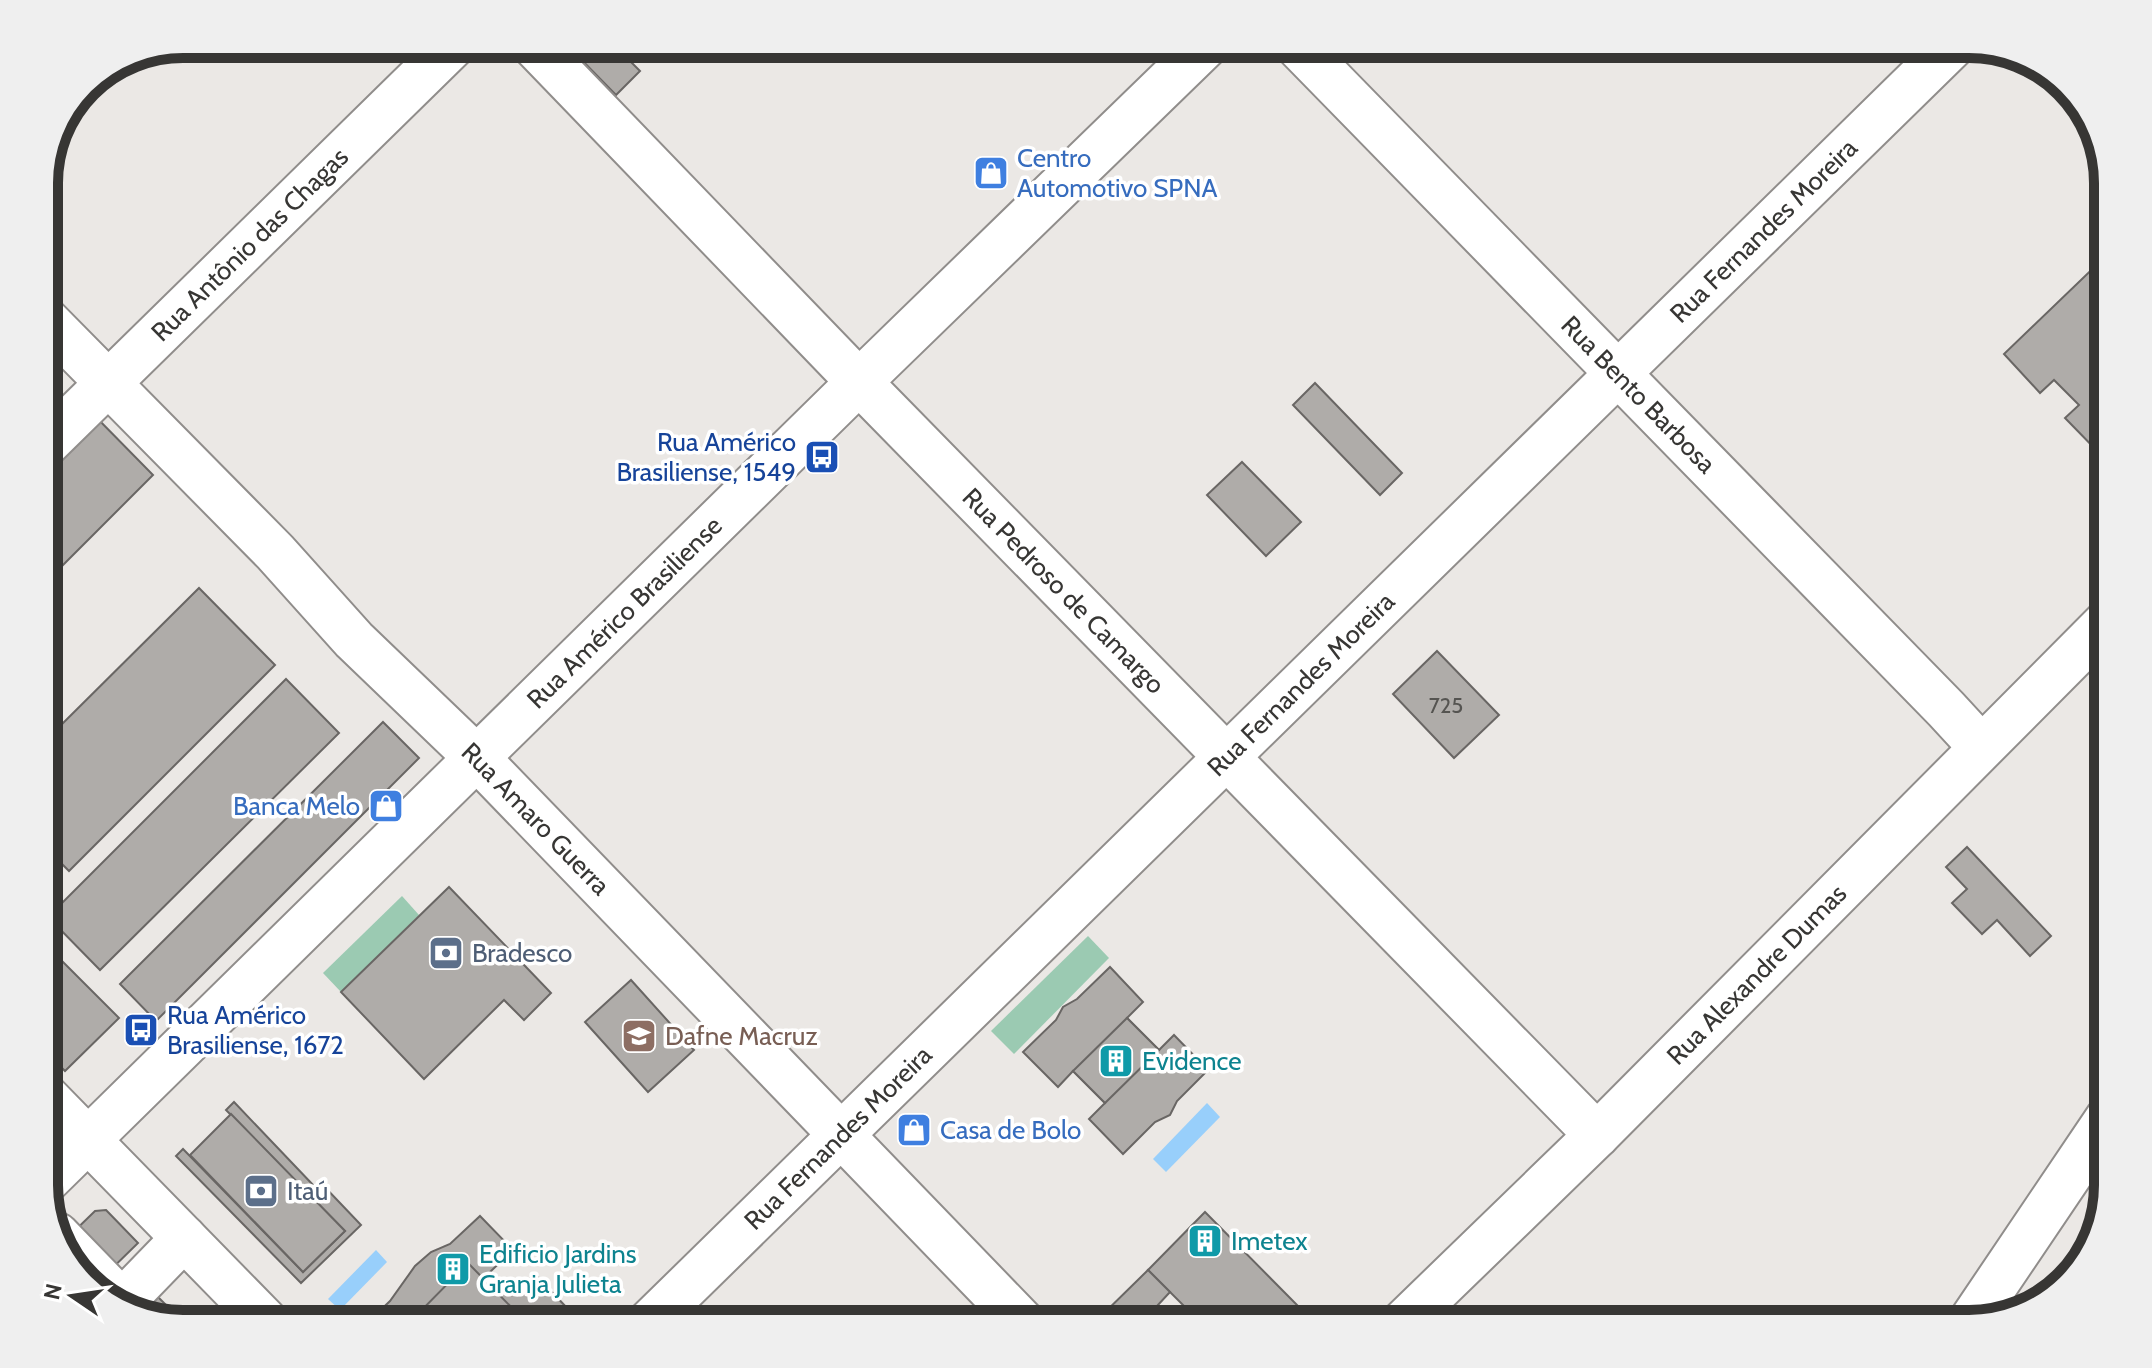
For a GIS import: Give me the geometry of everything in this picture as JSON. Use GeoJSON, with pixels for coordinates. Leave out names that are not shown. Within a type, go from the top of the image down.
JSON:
{"type":"FeatureCollection","features":[{"type":"Feature","properties":{"kind":"street","name":"Rua Antônio das Chagas"},"geometry":{"type":"LineString","coordinates":[[58,432],[440,58]]}},
{"type":"Feature","properties":{"kind":"street","name":"Rua Pedroso de Camargo"},"geometry":{"type":"LineString","coordinates":[[547,58],[1227,759],[1559,1092],[1597,1135]]}},
{"type":"Feature","properties":{"kind":"street","name":"Rua Américo Brasiliense"},"geometry":{"type":"LineString","coordinates":[[58,1169],[1193,58]]}},
{"type":"Feature","properties":{"kind":"street","name":"Rua Bento Barbosa"},"geometry":{"type":"LineString","coordinates":[[1310,58],[1981,747]]}},
{"type":"Feature","properties":{"kind":"street","name":"Rua Fernandes Moreira"},"geometry":{"type":"LineString","coordinates":[[662,1310],[1940,58]]}},
{"type":"Feature","properties":{"kind":"street","name":"Rua Amaro Guerra"},"geometry":{"type":"LineString","coordinates":[[58,332],[275,552],[354,640],[478,759],[1011,1310]]}},
{"type":"Feature","properties":{"kind":"street","name":"Rua Alexandre Dumas"},"geometry":{"type":"LineString","coordinates":[[1416,1310],[1597,1135],[2094,635]]}},
{"type":"Feature","properties":{"kind":"street"},"geometry":{"type":"LineString","coordinates":[[58,1109],[254,1310]]}},
{"type":"Feature","properties":{"kind":"street"},"geometry":{"type":"LineString","coordinates":[[1979,1309],[2094,1139]]}},
{"type":"Feature","properties":{"kind":"street"},"geometry":{"type":"LineString","coordinates":[[128,1296],[184,1238]]}},
{"type":"Feature","properties":{"kind":"green space"},"geometry":{"type":"Polygon","coordinates":[[[402,896],[419,915],[341,992],[323,973],[402,896]]]}},
{"type":"Feature","properties":{"kind":"green space"},"geometry":{"type":"Polygon","coordinates":[[[1088,936],[1109,958],[1014,1054],[991,1031],[1088,936]]]}},
{"type":"Feature","properties":{"kind":"water"},"geometry":{"type":"Polygon","coordinates":[[[1207,1103],[1220,1117],[1166,1172],[1153,1159],[1207,1103]]]}},
{"type":"Feature","properties":{"kind":"water"},"geometry":{"type":"Polygon","coordinates":[[[376,1250],[387,1262],[340,1310],[328,1299],[376,1250]]]}},
{"type":"Feature","properties":{"kind":"building"},"geometry":{"type":"Polygon","coordinates":[[[580,58],[633,58],[630,61],[640,71],[616,95],[580,58]]]}},
{"type":"Feature","properties":{"kind":"building"},"geometry":{"type":"Polygon","coordinates":[[[2094,267],[2094,448],[2065,418],[2079,405],[2054,380],[2040,393],[2004,354],[2094,267]]]}},
{"type":"Feature","properties":{"kind":"building"},"geometry":{"type":"Polygon","coordinates":[[[1315,383],[1402,473],[1380,495],[1293,405],[1315,383]]]}},
{"type":"Feature","properties":{"kind":"building"},"geometry":{"type":"Polygon","coordinates":[[[91,412],[153,475],[58,570],[58,445],[91,412]]]}},
{"type":"Feature","properties":{"kind":"building"},"geometry":{"type":"Polygon","coordinates":[[[1242,462],[1301,522],[1266,556],[1207,495],[1242,462]]]}},
{"type":"Feature","properties":{"kind":"building"},"geometry":{"type":"Polygon","coordinates":[[[199,588],[275,665],[69,871],[58,860],[58,728],[199,588]]]}},
{"type":"Feature","properties":{"kind":"building"},"geometry":{"type":"Polygon","coordinates":[[[1437,651],[1499,715],[1454,758],[1393,694],[1437,651]]]}},
{"type":"Feature","properties":{"kind":"building"},"geometry":{"type":"Polygon","coordinates":[[[286,679],[339,733],[100,970],[58,927],[58,907],[286,679]]]}},
{"type":"Feature","properties":{"kind":"building"},"geometry":{"type":"Polygon","coordinates":[[[383,722],[419,758],[156,1021],[120,984],[383,722]]]}},
{"type":"Feature","properties":{"kind":"building"},"geometry":{"type":"Polygon","coordinates":[[[1967,847],[2051,936],[2030,956],[1997,920],[1982,934],[1952,903],[1967,889],[1946,867],[1967,847]]]}},
{"type":"Feature","properties":{"kind":"building","name":"Bradesco"},"geometry":{"type":"Polygon","coordinates":[[[449,887],[551,993],[524,1020],[504,1000],[424,1079],[341,992],[449,887]]]}},
{"type":"Feature","properties":{"kind":"building"},"geometry":{"type":"Polygon","coordinates":[[[58,957],[119,1018],[65,1071],[58,1064],[58,957]]]}},
{"type":"Feature","properties":{"kind":"building","name":"Evidence"},"geometry":{"type":"Polygon","coordinates":[[[1110,967],[1143,1002],[1127,1018],[1159,1050],[1174,1035],[1208,1070],[1177,1101],[1170,1115],[1155,1122],[1123,1154],[1089,1119],[1105,1103],[1073,1071],[1058,1087],[1023,1052],[1056,1020],[1063,1007],[1077,999],[1110,967]]]}},
{"type":"Feature","properties":{"kind":"building","name":"Dafne Macruz"},"geometry":{"type":"Polygon","coordinates":[[[631,980],[694,1050],[648,1092],[585,1022],[631,980]]]}},
{"type":"Feature","properties":{"kind":"building"},"geometry":{"type":"Polygon","coordinates":[[[1127,1018],[1159,1050],[1105,1103],[1073,1071],[1127,1018]]]}},
{"type":"Feature","properties":{"kind":"building"},"geometry":{"type":"Polygon","coordinates":[[[234,1102],[315,1187],[320,1182],[361,1225],[301,1283],[176,1156],[183,1149],[303,1272],[345,1231],[226,1110],[234,1102]]]}},
{"type":"Feature","properties":{"kind":"building"},"geometry":{"type":"Polygon","coordinates":[[[231,1114],[345,1231],[303,1272],[190,1155],[231,1114]]]}},
{"type":"Feature","properties":{"kind":"building"},"geometry":{"type":"Polygon","coordinates":[[[106,1210],[138,1243],[112,1268],[112,1256],[81,1256],[70,1236],[95,1211],[106,1210]]]}},
{"type":"Feature","properties":{"kind":"building","name":"Imetex"},"geometry":{"type":"Polygon","coordinates":[[[1205,1212],[1297,1305],[1292,1310],[1188,1310],[1148,1270],[1205,1212]]]}},
{"type":"Feature","properties":{"kind":"building","name":"Edificio Jardins Granja Julieta"},"geometry":{"type":"Polygon","coordinates":[[[480,1216],[513,1250],[490,1272],[512,1295],[535,1274],[568,1309],[381,1310],[415,1266],[431,1252],[450,1244],[480,1216]]]}},
{"type":"Feature","properties":{"kind":"building"},"geometry":{"type":"Polygon","coordinates":[[[468,1263],[514,1310],[422,1310],[468,1263]]]}},
{"type":"Feature","properties":{"kind":"building"},"geometry":{"type":"Polygon","coordinates":[[[1148,1270],[1170,1292],[1157,1306],[1161,1310],[1107,1310],[1148,1270]]]}},
{"type":"Feature","properties":{"kind":"building"},"geometry":{"type":"Polygon","coordinates":[[[151,1290],[170,1309],[151,1306],[139,1302],[151,1290]]]}},
{"type":"Feature","properties":{"kind":"place","name":"Centro Automotivo SPNA"},"geometry":{"type":"Point","coordinates":[991,173]}},
{"type":"Feature","properties":{"kind":"place","name":"Rua Américo Brasiliense, 1549"},"geometry":{"type":"Point","coordinates":[822,457]}},
{"type":"Feature","properties":{"kind":"place","name":"Banca Melo"},"geometry":{"type":"Point","coordinates":[386,806]}},
{"type":"Feature","properties":{"kind":"place","name":"Bradesco"},"geometry":{"type":"Point","coordinates":[446,953]}},
{"type":"Feature","properties":{"kind":"place","name":"Rua Américo Brasiliense, 1672"},"geometry":{"type":"Point","coordinates":[141,1030]}},
{"type":"Feature","properties":{"kind":"place","name":"Dafne Macruz"},"geometry":{"type":"Point","coordinates":[639,1036]}},
{"type":"Feature","properties":{"kind":"place","name":"Evidence"},"geometry":{"type":"Point","coordinates":[1116,1061]}},
{"type":"Feature","properties":{"kind":"place","name":"Casa de Bolo"},"geometry":{"type":"Point","coordinates":[914,1130]}},
{"type":"Feature","properties":{"kind":"place","name":"Itaú"},"geometry":{"type":"Point","coordinates":[261,1191]}},
{"type":"Feature","properties":{"kind":"place","name":"Imetex"},"geometry":{"type":"Point","coordinates":[1205,1241]}},
{"type":"Feature","properties":{"kind":"place","name":"Edificio Jardins Granja Julieta"},"geometry":{"type":"Point","coordinates":[453,1269]}}]}
